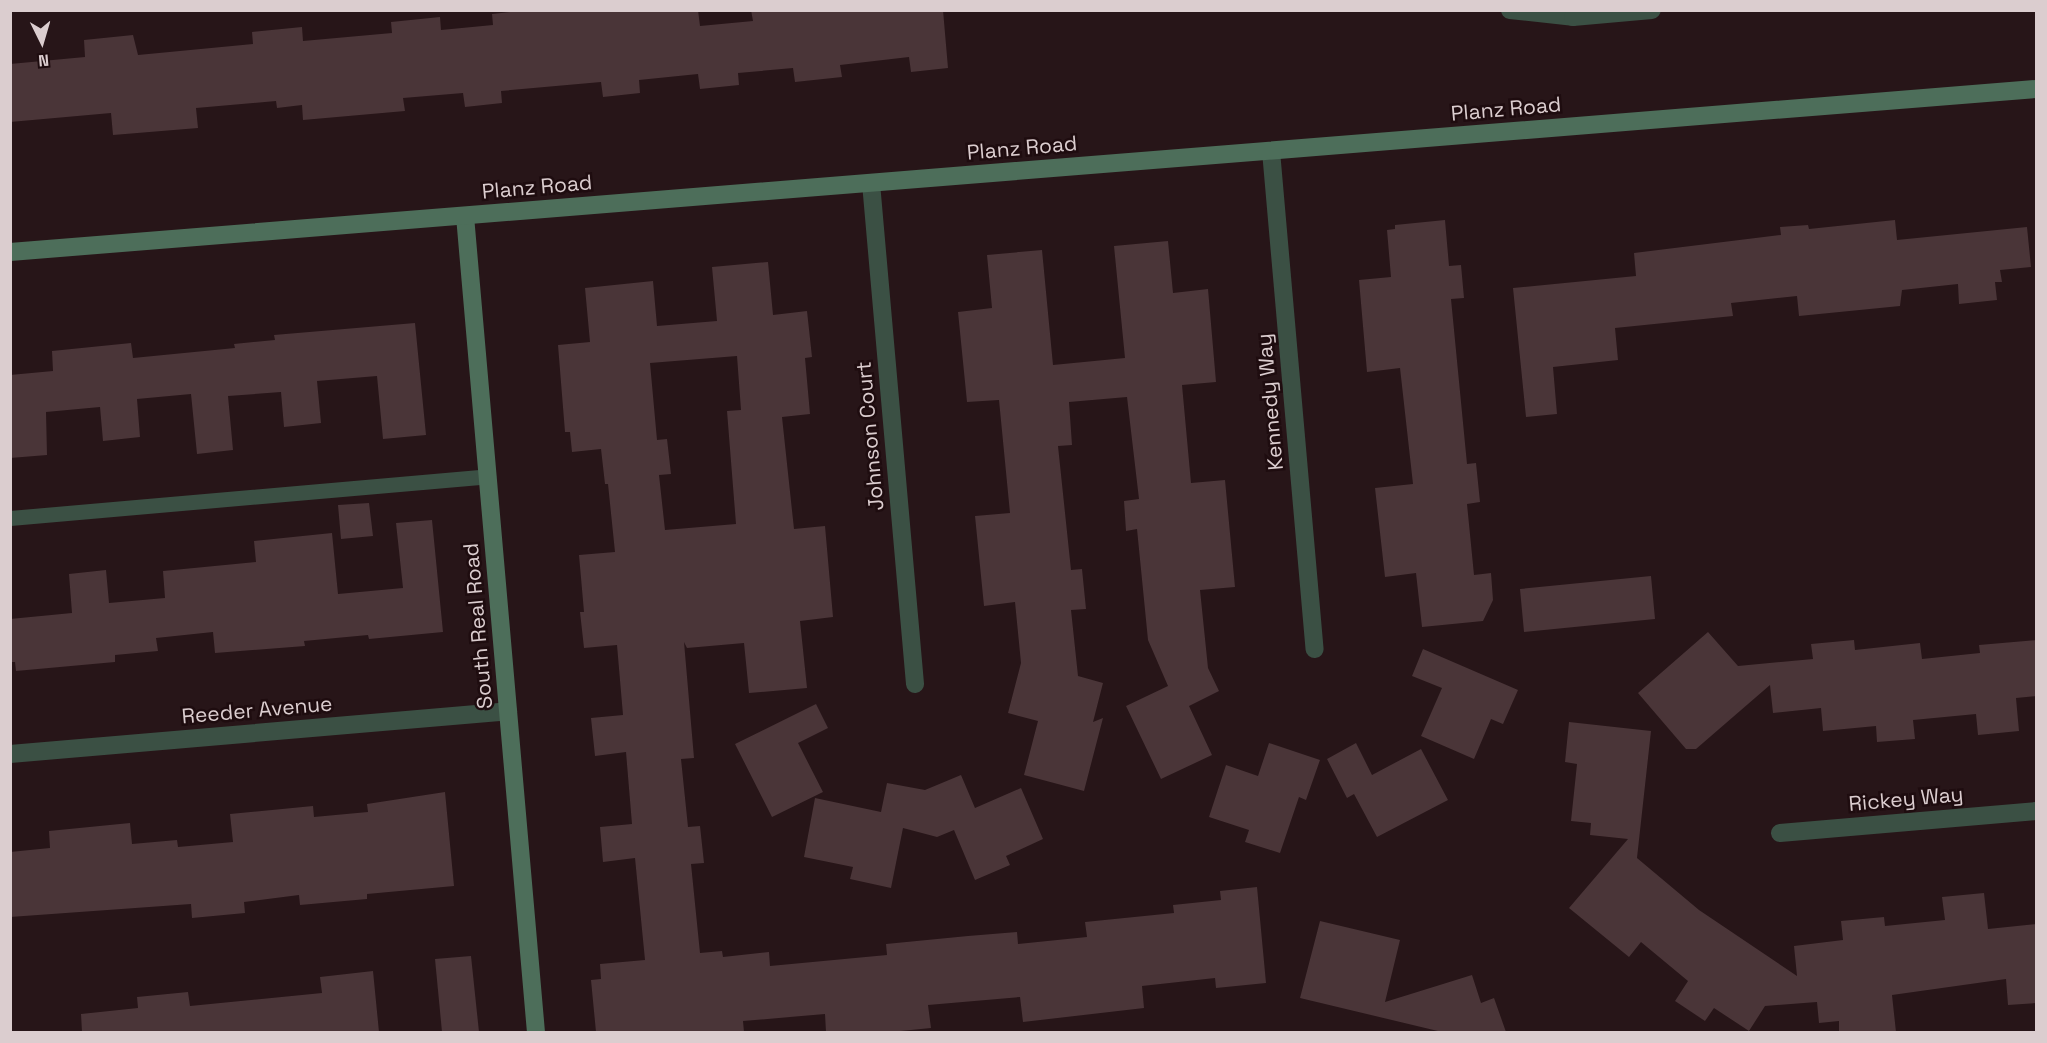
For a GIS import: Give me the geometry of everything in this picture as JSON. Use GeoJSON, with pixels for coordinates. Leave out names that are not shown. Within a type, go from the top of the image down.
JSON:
{"type":"FeatureCollection","features":[{"type":"Feature","properties":{"kind":"street"},"geometry":{"type":"LineString","coordinates":[[1510,10],[1573,17],[1652,10]]}},
{"type":"Feature","properties":{"kind":"street","name":"Planz Road"},"geometry":{"type":"LineString","coordinates":[[10,252],[2037,89]]}},
{"type":"Feature","properties":{"kind":"street","name":"Kennedy Way"},"geometry":{"type":"LineString","coordinates":[[1271,151],[1315,650]]}},
{"type":"Feature","properties":{"kind":"street","name":"Johnson Court"},"geometry":{"type":"LineString","coordinates":[[871,183],[915,684]]}},
{"type":"Feature","properties":{"kind":"street","name":"South Real Road"},"geometry":{"type":"LineString","coordinates":[[465,216],[536,1032]]}},
{"type":"Feature","properties":{"kind":"street","name":"Reeder Avenue"},"geometry":{"type":"LineString","coordinates":[[10,754],[508,711]]}},
{"type":"Feature","properties":{"kind":"street","name":"Rickey Way"},"geometry":{"type":"LineString","coordinates":[[1780,833],[2037,811]]}},
{"type":"Feature","properties":{"kind":"lane"},"geometry":{"type":"LineString","coordinates":[[10,518],[488,476]]}},
{"type":"Feature","properties":{"kind":"building"},"geometry":{"type":"Polygon","coordinates":[[[527,10],[698,10],[700,26],[753,21],[751,10],[943,10],[948,68],[911,72],[909,57],[840,65],[842,77],[795,82],[793,68],[738,73],[739,85],[700,89],[698,74],[639,80],[640,93],[603,97],[601,82],[501,91],[502,103],[465,107],[463,93],[403,98],[405,111],[303,120],[302,105],[277,108],[276,101],[196,108],[198,128],[113,135],[111,113],[10,122],[10,64],[85,57],[84,40],[133,35],[138,55],[253,44],[252,32],[302,27],[303,41],[392,33],[391,22],[440,17],[441,30],[493,25],[492,14],[527,10]]]}},
{"type":"Feature","properties":{"kind":"building"},"geometry":{"type":"Polygon","coordinates":[[[1445,220],[1449,266],[1461,265],[1464,298],[1451,299],[1467,464],[1476,463],[1480,502],[1467,504],[1474,575],[1491,573],[1493,600],[1483,621],[1422,627],[1416,573],[1385,577],[1375,488],[1413,484],[1400,368],[1367,372],[1359,280],[1391,277],[1387,230],[1395,229],[1395,225],[1445,220]]]}},
{"type":"Feature","properties":{"kind":"building"},"geometry":{"type":"Polygon","coordinates":[[[1895,220],[1897,240],[2027,227],[2031,267],[2000,270],[2002,282],[1995,282],[1997,300],[1959,304],[1958,284],[1902,290],[1900,306],[1799,316],[1797,296],[1731,303],[1733,316],[1615,328],[1618,360],[1553,367],[1557,414],[1526,417],[1513,288],[1636,276],[1634,253],[1781,235],[1780,227],[1808,225],[1809,229],[1895,220]]]}},
{"type":"Feature","properties":{"kind":"building"},"geometry":{"type":"Polygon","coordinates":[[[1168,241],[1173,293],[1208,289],[1216,382],[1182,385],[1191,483],[1225,480],[1235,587],[1200,590],[1208,668],[1219,691],[1189,706],[1212,755],[1161,779],[1126,706],[1168,686],[1148,640],[1137,529],[1126,531],[1124,501],[1139,499],[1127,397],[1069,402],[1072,445],[1058,446],[1071,570],[1082,569],[1086,609],[1071,610],[1078,676],[1103,683],[1093,722],[1103,718],[1084,791],[1024,775],[1038,721],[1008,713],[1021,663],[1015,602],[984,606],[975,516],[1010,513],[999,400],[967,402],[958,312],[992,308],[987,255],[1042,250],[1053,365],[1125,358],[1114,246],[1168,241]]]}},
{"type":"Feature","properties":{"kind":"building"},"geometry":{"type":"Polygon","coordinates":[[[768,262],[773,315],[807,311],[812,357],[805,358],[810,414],[782,417],[794,529],[825,526],[833,617],[800,621],[807,688],[749,693],[744,643],[687,648],[684,642],[694,758],[681,759],[688,827],[700,826],[704,863],[691,864],[700,953],[722,951],[723,957],[769,952],[770,966],[887,955],[886,944],[968,936],[1017,932],[1018,944],[1087,937],[1085,922],[1174,913],[1173,905],[1221,900],[1220,891],[1257,887],[1266,983],[1216,988],[1215,978],[1142,986],[1144,1008],[1023,1022],[1020,997],[928,1005],[931,1028],[891,1032],[826,1032],[825,1014],[743,1021],[744,1032],[596,1032],[591,980],[601,979],[600,964],[645,960],[635,858],[603,862],[600,827],[632,824],[626,752],[595,756],[591,718],[623,715],[617,645],[584,648],[580,612],[584,612],[579,555],[615,552],[608,484],[605,484],[601,449],[572,452],[570,432],[565,432],[558,345],[590,342],[585,288],[653,281],[657,326],[717,321],[712,267],[768,262]],[[737,356],[650,363],[657,440],[667,439],[671,474],[659,475],[665,530],[736,524],[727,411],[741,410],[737,356]]]}},
{"type":"Feature","properties":{"kind":"building"},"geometry":{"type":"Polygon","coordinates":[[[415,323],[426,435],[383,439],[377,376],[317,381],[321,423],[284,427],[281,392],[228,396],[233,450],[197,454],[191,394],[137,399],[140,437],[103,441],[100,407],[46,412],[47,455],[10,458],[10,375],[53,371],[52,351],[131,343],[133,358],[235,348],[234,344],[275,340],[274,335],[415,323]]]}},
{"type":"Feature","properties":{"kind":"building"},"geometry":{"type":"Polygon","coordinates":[[[369,503],[373,536],[341,539],[338,505],[369,503]]]}},
{"type":"Feature","properties":{"kind":"building"},"geometry":{"type":"Polygon","coordinates":[[[432,520],[443,632],[369,639],[368,635],[304,641],[305,646],[215,653],[213,632],[156,638],[158,651],[115,655],[115,662],[16,671],[15,662],[10,662],[10,619],[72,613],[69,574],[106,570],[109,603],[165,598],[163,571],[256,562],[254,541],[332,533],[338,594],[403,588],[396,523],[432,520]]]}},
{"type":"Feature","properties":{"kind":"building"},"geometry":{"type":"Polygon","coordinates":[[[1651,576],[1655,619],[1524,632],[1520,589],[1651,576]]]}},
{"type":"Feature","properties":{"kind":"building"},"geometry":{"type":"Polygon","coordinates":[[[1708,632],[1738,666],[1813,659],[1811,644],[1854,640],[1855,650],[1920,643],[1922,659],[1980,653],[1979,645],[2037,640],[2037,696],[2016,698],[2019,731],[1978,735],[1976,714],[1913,720],[1915,739],[1877,742],[1876,726],[1823,731],[1821,708],[1773,713],[1770,685],[1696,749],[1686,749],[1638,693],[1708,632]]]}},
{"type":"Feature","properties":{"kind":"building"},"geometry":{"type":"Polygon","coordinates":[[[1423,649],[1518,690],[1503,724],[1491,719],[1474,759],[1421,736],[1442,688],[1412,676],[1423,649]]]}},
{"type":"Feature","properties":{"kind":"building"},"geometry":{"type":"Polygon","coordinates":[[[816,704],[828,728],[798,743],[823,792],[772,817],[735,744],[816,704]]]}},
{"type":"Feature","properties":{"kind":"building"},"geometry":{"type":"Polygon","coordinates":[[[1569,722],[1651,731],[1637,858],[1699,910],[1797,976],[1794,946],[1843,940],[1841,921],[1884,917],[1885,926],[1945,920],[1942,897],[1984,893],[1988,929],[2037,924],[2037,1003],[2008,1005],[2006,979],[1892,995],[1896,1032],[1839,1032],[1839,1021],[1819,1023],[1817,1002],[1765,1006],[1749,1031],[1714,1008],[1705,1021],[1675,1001],[1688,981],[1641,942],[1629,957],[1569,908],[1628,839],[1590,835],[1591,823],[1571,821],[1577,764],[1565,762],[1569,722]]]}},
{"type":"Feature","properties":{"kind":"building"},"geometry":{"type":"Polygon","coordinates":[[[1269,743],[1320,760],[1306,800],[1299,797],[1280,853],[1245,842],[1249,830],[1209,817],[1226,765],[1258,776],[1269,743]]]}},
{"type":"Feature","properties":{"kind":"building"},"geometry":{"type":"Polygon","coordinates":[[[1356,743],[1372,775],[1421,749],[1448,800],[1377,837],[1354,794],[1347,798],[1327,759],[1356,743]]]}},
{"type":"Feature","properties":{"kind":"building"},"geometry":{"type":"Polygon","coordinates":[[[961,775],[975,808],[1021,788],[1043,839],[1006,856],[1010,865],[975,880],[954,830],[937,837],[903,828],[891,888],[850,879],[853,867],[804,857],[815,798],[881,812],[887,783],[925,790],[961,775]]]}},
{"type":"Feature","properties":{"kind":"building"},"geometry":{"type":"Polygon","coordinates":[[[445,792],[454,886],[367,894],[367,899],[300,905],[299,895],[244,902],[245,913],[192,918],[191,904],[10,917],[10,852],[50,848],[49,831],[130,823],[132,844],[177,840],[178,847],[233,842],[230,814],[313,806],[314,817],[368,812],[367,804],[445,792]]]}},
{"type":"Feature","properties":{"kind":"building"},"geometry":{"type":"Polygon","coordinates":[[[1320,921],[1400,940],[1385,1002],[1472,975],[1481,1003],[1494,998],[1506,1032],[1442,1032],[1300,998],[1320,921]]]}},
{"type":"Feature","properties":{"kind":"building"},"geometry":{"type":"Polygon","coordinates":[[[471,956],[479,1032],[442,1032],[435,959],[471,956]]]}},
{"type":"Feature","properties":{"kind":"building"},"geometry":{"type":"Polygon","coordinates":[[[373,971],[379,1032],[82,1032],[81,1014],[138,1008],[137,997],[188,992],[190,1006],[322,993],[320,977],[373,971]]]}}]}
